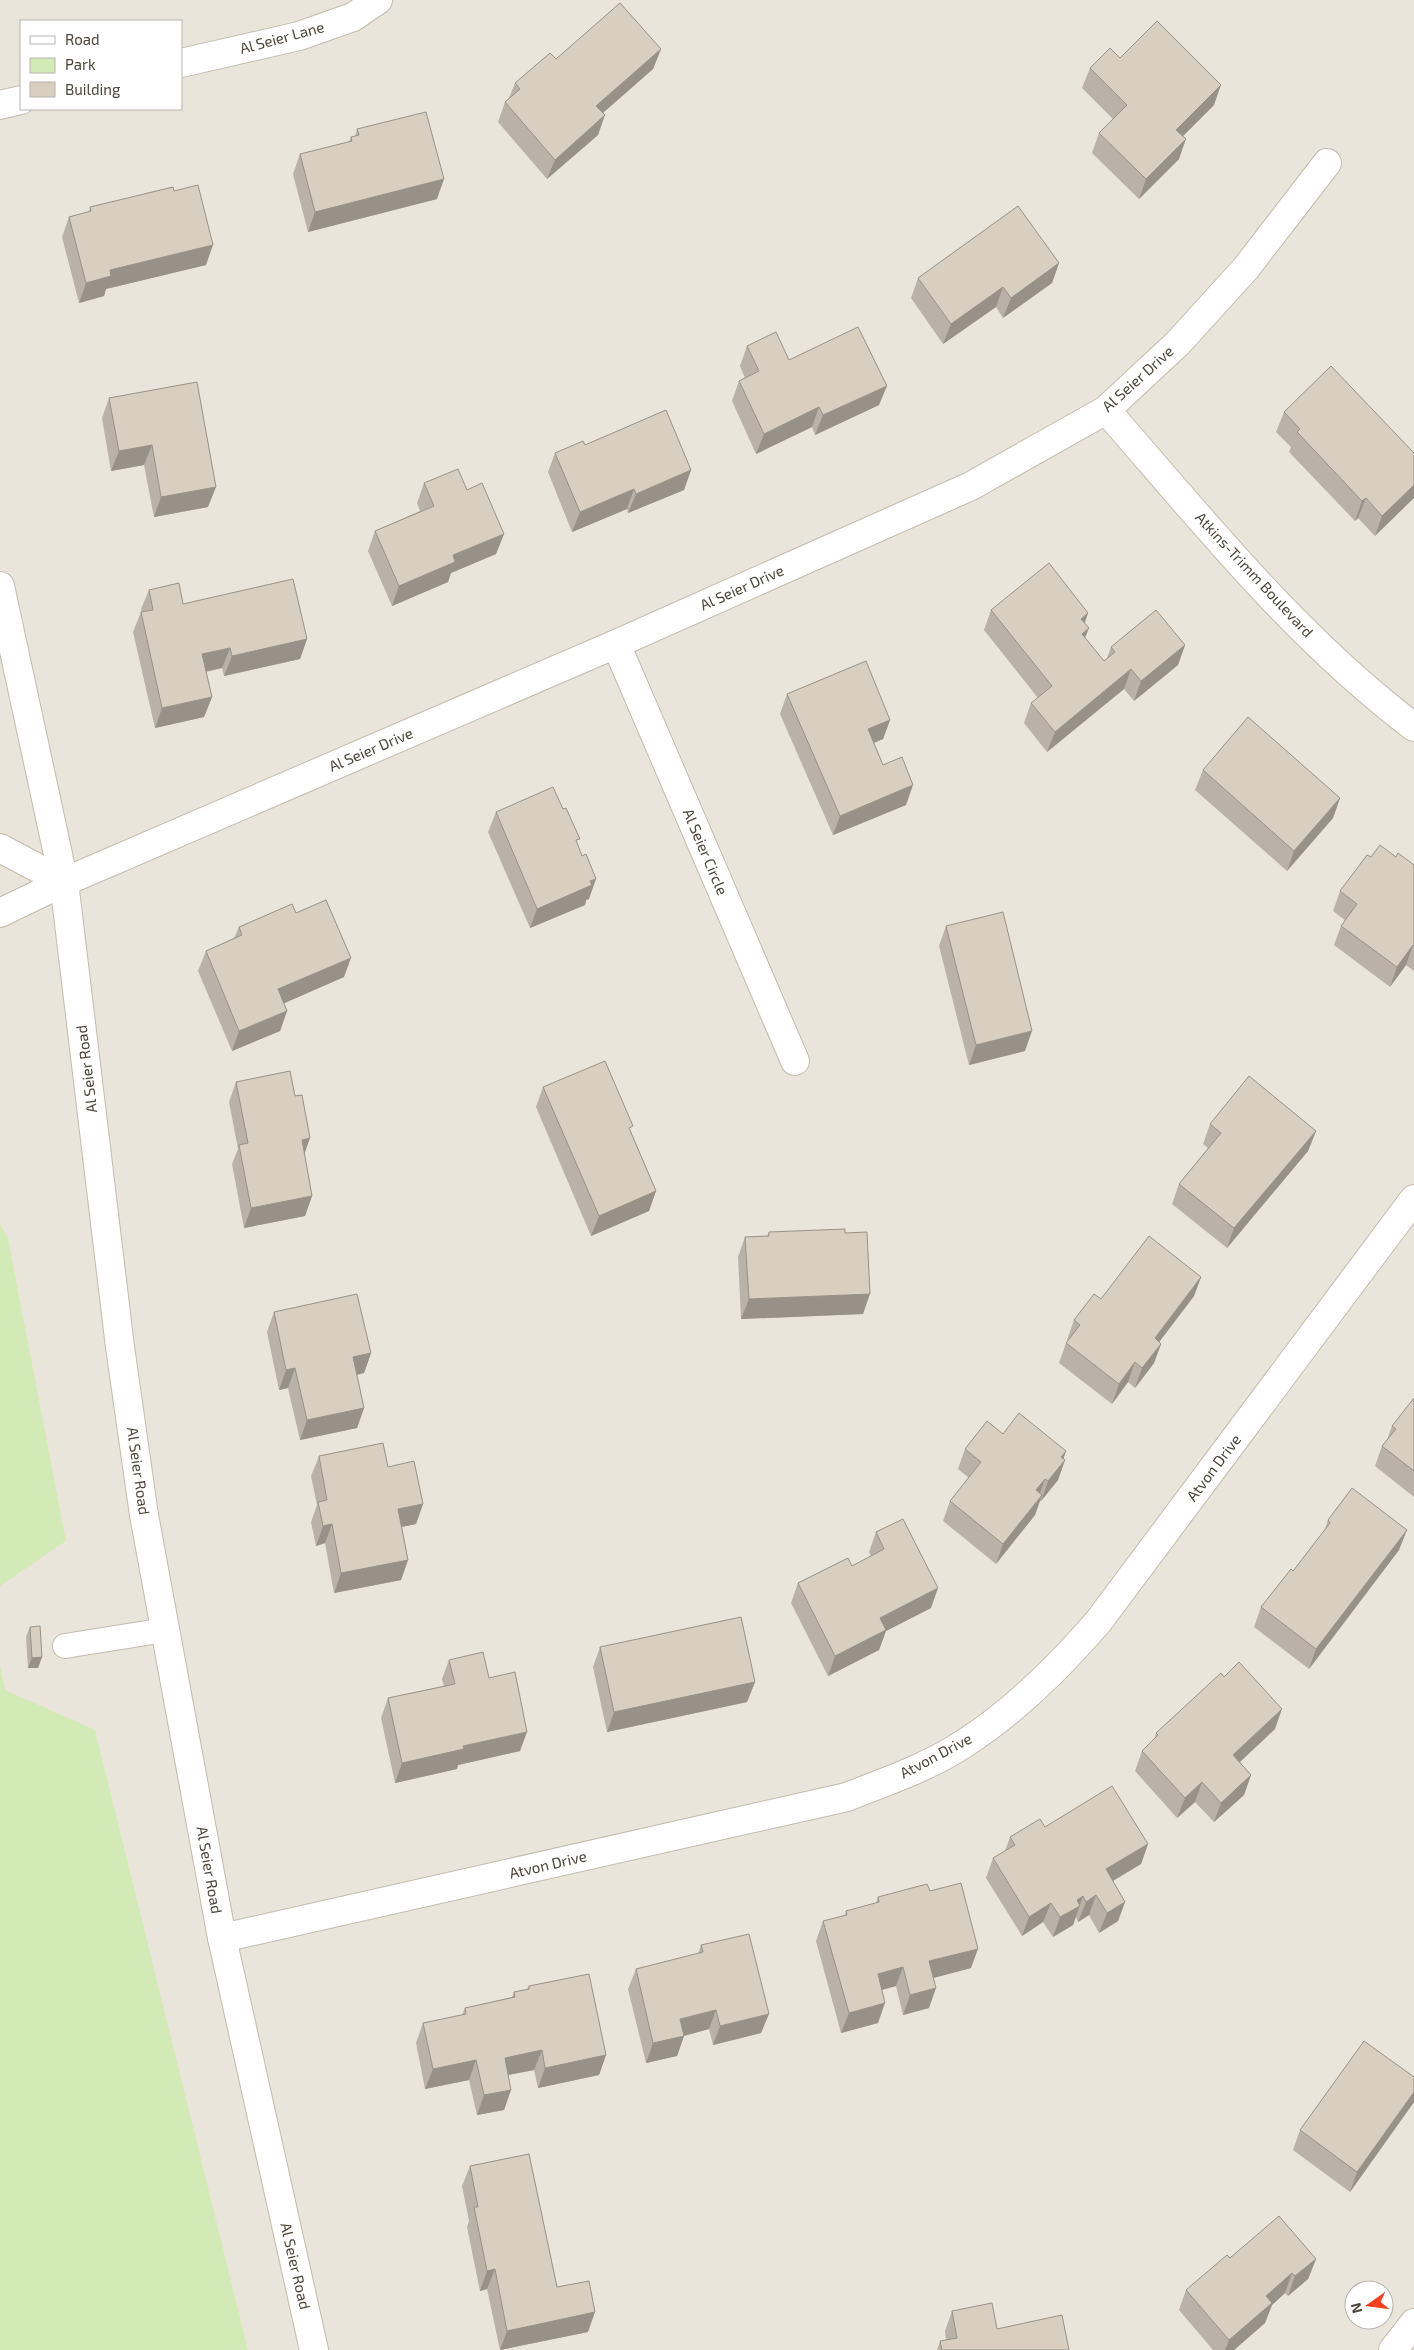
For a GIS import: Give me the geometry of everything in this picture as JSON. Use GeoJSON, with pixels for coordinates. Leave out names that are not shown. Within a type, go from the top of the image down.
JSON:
{"type":"FeatureCollection","features":[{"type":"Feature","properties":{"kind":"street","name":"Al Seier Lane"},"geometry":{"type":"LineString","coordinates":[[182,63],[299,36],[353,17],[378,0]]}},
{"type":"Feature","properties":{"kind":"street"},"geometry":{"type":"LineString","coordinates":[[0,104],[20,100]]}},
{"type":"Feature","properties":{"kind":"street","name":"Al Seier Drive"},"geometry":{"type":"LineString","coordinates":[[0,913],[64,882],[616,644],[971,486],[1106,410],[1178,343],[1240,275],[1327,163]]}},
{"type":"Feature","properties":{"kind":"street","name":"Atkins-Trimm Boulevard"},"geometry":{"type":"LineString","coordinates":[[1106,410],[1284,612],[1380,702],[1414,727]]}},
{"type":"Feature","properties":{"kind":"street","name":"Al Seier Road"},"geometry":{"type":"LineString","coordinates":[[0,586],[64,882],[120,1347],[144,1515],[222,1938],[314,2350]]}},
{"type":"Feature","properties":{"kind":"street","name":"Al Seier Circle"},"geometry":{"type":"LineString","coordinates":[[616,644],[795,1061]]}},
{"type":"Feature","properties":{"kind":"street"},"geometry":{"type":"LineString","coordinates":[[0,848],[64,882]]}},
{"type":"Feature","properties":{"kind":"street","name":"Atvon Drive"},"geometry":{"type":"LineString","coordinates":[[222,1938],[847,1797],[912,1772],[965,1744],[1008,1712],[1058,1668],[1098,1622],[1414,1199]]}},
{"type":"Feature","properties":{"kind":"street"},"geometry":{"type":"LineString","coordinates":[[1393,2350],[1414,2323]]}},
{"type":"Feature","properties":{"kind":"lane"},"geometry":{"type":"LineString","coordinates":[[65,1646],[165,1630]]}},
{"type":"Feature","properties":{"kind":"shaded area"},"geometry":{"type":"Polygon","coordinates":[[[0,0],[1414,0],[1414,2350],[0,2350],[0,0]]]}},
{"type":"Feature","properties":{"kind":"green space"},"geometry":{"type":"Polygon","coordinates":[[[0,1224],[8,1239],[66,1541],[0,1586],[0,1224]]]}},
{"type":"Feature","properties":{"kind":"green space"},"geometry":{"type":"Polygon","coordinates":[[[0,1666],[5,1690],[95,1730],[248,2350],[0,2350],[0,1666]]]}},
{"type":"Feature","properties":{"kind":"building"},"geometry":{"type":"Polygon","coordinates":[[[620,3],[661,49],[596,106],[605,115],[555,160],[505,102],[520,89],[515,83],[550,53],[556,59],[620,3]]]}},
{"type":"Feature","properties":{"kind":"building"},"geometry":{"type":"Polygon","coordinates":[[[1157,21],[1221,85],[1176,130],[1186,139],[1146,179],[1099,133],[1127,105],[1090,68],[1110,48],[1120,58],[1157,21]]]}},
{"type":"Feature","properties":{"kind":"building"},"geometry":{"type":"Polygon","coordinates":[[[426,112],[444,179],[315,212],[300,154],[352,141],[351,137],[359,135],[357,129],[426,112]]]}},
{"type":"Feature","properties":{"kind":"building"},"geometry":{"type":"Polygon","coordinates":[[[198,185],[213,245],[110,270],[111,276],[86,283],[69,217],[91,211],[90,207],[173,187],[174,191],[198,185]]]}},
{"type":"Feature","properties":{"kind":"building"},"geometry":{"type":"Polygon","coordinates":[[[1018,206],[1059,263],[1011,298],[1003,287],[951,324],[918,278],[1018,206]]]}},
{"type":"Feature","properties":{"kind":"building"},"geometry":{"type":"Polygon","coordinates":[[[858,327],[887,386],[823,415],[819,407],[764,434],[739,381],[759,371],[747,346],[776,332],[789,360],[858,327]]]}},
{"type":"Feature","properties":{"kind":"building"},"geometry":{"type":"Polygon","coordinates":[[[1331,366],[1414,453],[1414,485],[1382,516],[1366,498],[1362,501],[1297,432],[1300,429],[1284,412],[1331,366]]]}},
{"type":"Feature","properties":{"kind":"building"},"geometry":{"type":"Polygon","coordinates":[[[197,382],[216,487],[161,497],[152,445],[119,451],[109,398],[197,382]]]}},
{"type":"Feature","properties":{"kind":"building"},"geometry":{"type":"Polygon","coordinates":[[[666,410],[691,470],[636,494],[634,489],[580,512],[555,453],[583,441],[585,445],[666,410]]]}},
{"type":"Feature","properties":{"kind":"building"},"geometry":{"type":"Polygon","coordinates":[[[458,469],[467,490],[482,483],[504,534],[453,555],[455,562],[399,586],[375,531],[434,506],[424,483],[458,469]]]}},
{"type":"Feature","properties":{"kind":"building"},"geometry":{"type":"Polygon","coordinates":[[[1049,563],[1088,613],[1081,619],[1089,628],[1082,634],[1104,661],[1115,652],[1111,647],[1156,610],[1185,645],[1141,681],[1131,669],[1055,732],[1031,703],[1052,686],[991,610],[1049,563]]]}},
{"type":"Feature","properties":{"kind":"building"},"geometry":{"type":"Polygon","coordinates":[[[293,579],[307,639],[232,656],[230,648],[202,654],[212,697],[162,708],[141,612],[153,610],[149,590],[179,583],[183,604],[293,579]]]}},
{"type":"Feature","properties":{"kind":"building"},"geometry":{"type":"Polygon","coordinates":[[[866,661],[890,720],[868,729],[883,765],[902,757],[913,785],[840,816],[787,694],[866,661]]]}},
{"type":"Feature","properties":{"kind":"building"},"geometry":{"type":"Polygon","coordinates":[[[1248,717],[1340,798],[1294,851],[1203,770],[1248,717]]]}},
{"type":"Feature","properties":{"kind":"building"},"geometry":{"type":"Polygon","coordinates":[[[553,787],[563,809],[566,808],[580,839],[576,840],[582,856],[586,854],[596,879],[590,881],[592,885],[537,909],[496,812],[553,787]]]}},
{"type":"Feature","properties":{"kind":"building"},"geometry":{"type":"Polygon","coordinates":[[[1380,845],[1396,857],[1398,853],[1414,865],[1414,946],[1397,967],[1341,926],[1357,904],[1340,891],[1367,855],[1371,857],[1380,845]]]}},
{"type":"Feature","properties":{"kind":"building"},"geometry":{"type":"Polygon","coordinates":[[[326,900],[351,958],[278,989],[287,1011],[239,1031],[206,951],[242,935],[239,927],[292,904],[296,913],[326,900]]]}},
{"type":"Feature","properties":{"kind":"building"},"geometry":{"type":"Polygon","coordinates":[[[1003,912],[1032,1031],[976,1045],[946,926],[1003,912]]]}},
{"type":"Feature","properties":{"kind":"building"},"geometry":{"type":"Polygon","coordinates":[[[605,1061],[633,1126],[629,1128],[656,1191],[599,1216],[543,1087],[605,1061]]]}},
{"type":"Feature","properties":{"kind":"building"},"geometry":{"type":"Polygon","coordinates":[[[290,1071],[295,1096],[302,1095],[310,1138],[302,1140],[312,1196],[251,1208],[239,1145],[248,1143],[236,1082],[290,1071]]]}},
{"type":"Feature","properties":{"kind":"building"},"geometry":{"type":"Polygon","coordinates":[[[1249,1076],[1316,1131],[1234,1228],[1179,1184],[1221,1133],[1210,1124],[1249,1076]]]}},
{"type":"Feature","properties":{"kind":"building"},"geometry":{"type":"Polygon","coordinates":[[[845,1229],[845,1233],[867,1232],[870,1294],[749,1299],[745,1237],[769,1236],[769,1232],[845,1229]]]}},
{"type":"Feature","properties":{"kind":"building"},"geometry":{"type":"Polygon","coordinates":[[[1149,1236],[1201,1277],[1155,1338],[1161,1344],[1142,1368],[1135,1362],[1119,1384],[1066,1343],[1080,1325],[1074,1320],[1094,1294],[1101,1299],[1149,1236]]]}},
{"type":"Feature","properties":{"kind":"building"},"geometry":{"type":"Polygon","coordinates":[[[357,1294],[371,1353],[353,1357],[364,1408],[307,1420],[295,1368],[286,1370],[274,1312],[357,1294]]]}},
{"type":"Feature","properties":{"kind":"building"},"geometry":{"type":"Polygon","coordinates":[[[1414,1398],[1414,1471],[1382,1446],[1396,1429],[1392,1426],[1414,1398]]]}},
{"type":"Feature","properties":{"kind":"building"},"geometry":{"type":"Polygon","coordinates":[[[1019,1413],[1066,1451],[1061,1457],[1065,1460],[1048,1481],[1045,1479],[1036,1490],[1042,1495],[1003,1544],[950,1501],[981,1462],[965,1449],[987,1421],[1003,1434],[1019,1413]]]}},
{"type":"Feature","properties":{"kind":"building"},"geometry":{"type":"Polygon","coordinates":[[[383,1443],[388,1467],[414,1461],[423,1504],[398,1509],[408,1560],[341,1573],[332,1524],[323,1526],[318,1502],[327,1500],[319,1456],[383,1443]]]}},
{"type":"Feature","properties":{"kind":"building"},"geometry":{"type":"Polygon","coordinates":[[[1352,1488],[1407,1530],[1316,1649],[1261,1607],[1291,1569],[1293,1571],[1330,1523],[1328,1520],[1352,1488]]]}},
{"type":"Feature","properties":{"kind":"building"},"geometry":{"type":"Polygon","coordinates":[[[903,1519],[938,1588],[880,1618],[886,1630],[835,1656],[798,1583],[848,1558],[852,1566],[884,1549],[876,1532],[903,1519]]]}},
{"type":"Feature","properties":{"kind":"building"},"geometry":{"type":"Polygon","coordinates":[[[741,1617],[755,1682],[614,1712],[600,1647],[741,1617]]]}},
{"type":"Feature","properties":{"kind":"building"},"geometry":{"type":"Polygon","coordinates":[[[40,1626],[42,1657],[32,1658],[30,1627],[40,1626]]]}},
{"type":"Feature","properties":{"kind":"building"},"geometry":{"type":"Polygon","coordinates":[[[483,1652],[489,1678],[515,1672],[527,1732],[463,1746],[464,1749],[402,1763],[388,1698],[455,1684],[449,1660],[483,1652]]]}},
{"type":"Feature","properties":{"kind":"building"},"geometry":{"type":"Polygon","coordinates":[[[1239,1662],[1282,1709],[1233,1755],[1251,1775],[1221,1803],[1202,1782],[1185,1798],[1142,1751],[1158,1735],[1156,1733],[1221,1673],[1224,1677],[1239,1662]]]}},
{"type":"Feature","properties":{"kind":"building"},"geometry":{"type":"Polygon","coordinates":[[[1112,1786],[1148,1844],[1106,1869],[1125,1902],[1107,1913],[1096,1895],[1086,1902],[1083,1896],[1077,1900],[1080,1906],[1060,1917],[1051,1903],[1029,1917],[993,1858],[1015,1845],[1010,1837],[1040,1819],[1045,1827],[1112,1786]]]}},
{"type":"Feature","properties":{"kind":"building"},"geometry":{"type":"Polygon","coordinates":[[[961,1883],[978,1949],[929,1961],[936,1988],[910,1995],[903,1967],[878,1974],[885,2003],[849,2013],[823,1921],[847,1915],[846,1911],[879,1902],[878,1897],[927,1884],[930,1891],[961,1883]]]}},
{"type":"Feature","properties":{"kind":"building"},"geometry":{"type":"Polygon","coordinates":[[[749,1934],[769,2014],[720,2026],[716,2010],[680,2019],[684,2036],[653,2043],[636,1969],[703,1952],[701,1945],[749,1934]]]}},
{"type":"Feature","properties":{"kind":"building"},"geometry":{"type":"Polygon","coordinates":[[[589,1974],[606,2055],[545,2068],[542,2050],[505,2058],[511,2090],[484,2095],[476,2060],[433,2069],[423,2023],[466,2014],[465,2008],[515,1997],[514,1992],[529,1989],[529,1986],[589,1974]]]}},
{"type":"Feature","properties":{"kind":"building"},"geometry":{"type":"Polygon","coordinates":[[[1364,2041],[1414,2077],[1414,2092],[1357,2172],[1300,2130],[1364,2041]]]}},
{"type":"Feature","properties":{"kind":"building"},"geometry":{"type":"Polygon","coordinates":[[[529,2154],[557,2287],[589,2281],[595,2312],[507,2331],[495,2269],[487,2271],[474,2207],[478,2207],[470,2166],[529,2154]]]}},
{"type":"Feature","properties":{"kind":"building"},"geometry":{"type":"Polygon","coordinates":[[[1279,2216],[1316,2259],[1295,2276],[1292,2273],[1266,2296],[1272,2303],[1229,2340],[1186,2290],[1227,2255],[1230,2258],[1279,2216]]]}},
{"type":"Feature","properties":{"kind":"building"},"geometry":{"type":"Polygon","coordinates":[[[992,2303],[997,2329],[1062,2315],[1069,2350],[942,2350],[940,2341],[957,2338],[952,2311],[992,2303]]]}}]}
